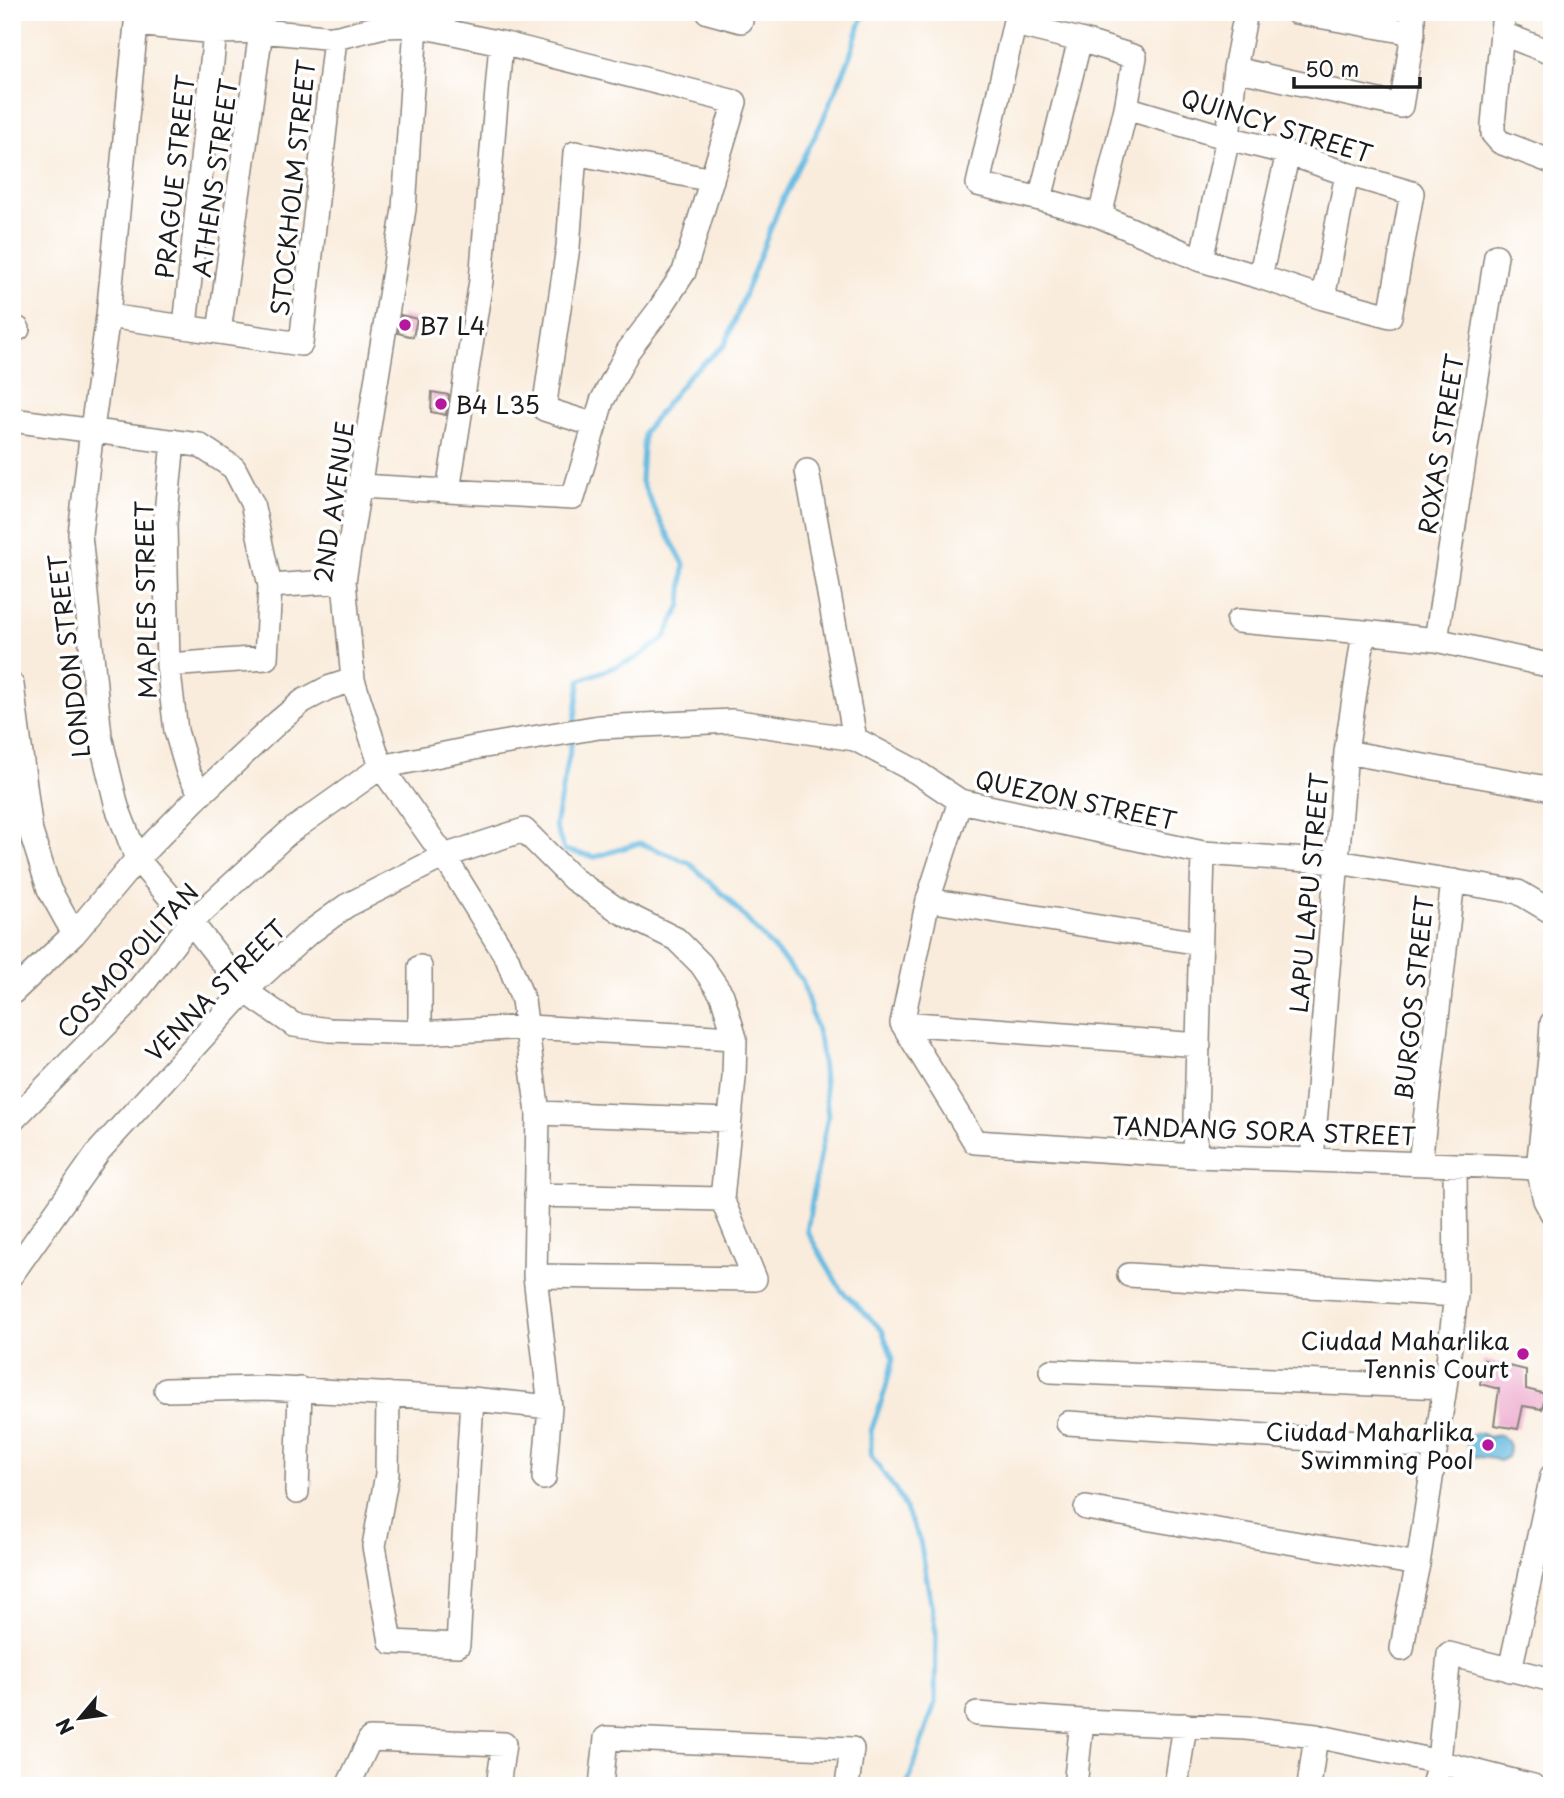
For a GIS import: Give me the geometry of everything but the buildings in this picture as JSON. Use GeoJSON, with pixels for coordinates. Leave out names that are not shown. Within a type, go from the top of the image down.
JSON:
{"type":"FeatureCollection","features":[{"type":"Feature","properties":{"kind":"street"},"geometry":{"type":"LineString","coordinates":[[708,12],[741,21]]}},
{"type":"Feature","properties":{"kind":"street"},"geometry":{"type":"LineString","coordinates":[[1201,260],[1228,138],[1235,69],[1247,12]]}},
{"type":"Feature","properties":{"kind":"street"},"geometry":{"type":"LineString","coordinates":[[1235,69],[1401,106],[1413,22],[1296,12]]}},
{"type":"Feature","properties":{"kind":"street"},"geometry":{"type":"LineString","coordinates":[[1100,216],[1126,108],[1135,57],[1016,18],[978,184],[1100,216],[1201,260],[1323,298],[1348,174]]}},
{"type":"Feature","properties":{"kind":"street"},"geometry":{"type":"LineString","coordinates":[[1552,53],[1503,23],[1493,124],[1493,134],[1500,142],[1552,162]]}},
{"type":"Feature","properties":{"kind":"street","name":"LONDON STREET"},"geometry":{"type":"LineString","coordinates":[[215,32],[136,24],[108,316],[80,534],[100,736],[117,807],[137,859],[245,991],[294,1025],[329,1030],[420,1033],[528,1027],[735,1038]]}},
{"type":"Feature","properties":{"kind":"street"},"geometry":{"type":"LineString","coordinates":[[215,32],[261,31],[335,38],[384,26],[416,25],[501,43],[735,102],[684,272],[628,351],[602,401],[573,498],[360,486]]}},
{"type":"Feature","properties":{"kind":"street","name":"2ND AVENUE"},"geometry":{"type":"LineString","coordinates":[[416,25],[404,209],[344,581],[353,680],[381,767],[444,856],[507,958],[523,1000],[538,1113],[536,1276],[550,1407],[544,1478]]}},
{"type":"Feature","properties":{"kind":"street","name":"ATHENS STREET"},"geometry":{"type":"LineString","coordinates":[[219,332],[261,31]]}},
{"type":"Feature","properties":{"kind":"street","name":"PRAGUE STREET"},"geometry":{"type":"LineString","coordinates":[[185,327],[215,32]]}},
{"type":"Feature","properties":{"kind":"street","name":"STOCKHOLM STREET"},"geometry":{"type":"LineString","coordinates":[[219,332],[300,344],[335,38]]}},
{"type":"Feature","properties":{"kind":"street"},"geometry":{"type":"LineString","coordinates":[[1040,199],[1080,40]]}},
{"type":"Feature","properties":{"kind":"street"},"geometry":{"type":"LineString","coordinates":[[448,491],[481,281],[501,43]]}},
{"type":"Feature","properties":{"kind":"street","name":"QUINCY STREET"},"geometry":{"type":"LineString","coordinates":[[1126,108],[1288,153],[1412,193],[1390,316],[1323,298]]}},
{"type":"Feature","properties":{"kind":"street"},"geometry":{"type":"LineString","coordinates":[[595,425],[544,409],[568,247],[575,153],[712,180]]}},
{"type":"Feature","properties":{"kind":"street"},"geometry":{"type":"LineString","coordinates":[[1260,277],[1288,153]]}},
{"type":"Feature","properties":{"kind":"street","name":"ROXAS STREET"},"geometry":{"type":"LineString","coordinates":[[1436,640],[1496,256]]}},
{"type":"Feature","properties":{"kind":"street"},"geometry":{"type":"LineString","coordinates":[[108,316],[219,332]]}},
{"type":"Feature","properties":{"kind":"street"},"geometry":{"type":"LineString","coordinates":[[12,419],[199,444],[234,468],[252,503],[270,586],[266,658],[168,665]]}},
{"type":"Feature","properties":{"kind":"street","name":"MAPLES STREET"},"geometry":{"type":"LineString","coordinates":[[173,441],[165,524],[168,665],[177,731],[188,772],[201,794]]}},
{"type":"Feature","properties":{"kind":"street"},"geometry":{"type":"LineString","coordinates":[[807,471],[855,739]]}},
{"type":"Feature","properties":{"kind":"street"},"geometry":{"type":"LineString","coordinates":[[270,586],[344,581]]}},
{"type":"Feature","properties":{"kind":"street"},"geometry":{"type":"LineString","coordinates":[[1238,621],[1436,640],[1552,666]]}},
{"type":"Feature","properties":{"kind":"street","name":"LAPU LAPU STREET"},"geometry":{"type":"LineString","coordinates":[[1312,1160],[1346,752],[1364,632]]}},
{"type":"Feature","properties":{"kind":"street"},"geometry":{"type":"LineString","coordinates":[[12,993],[74,934],[137,859],[201,794],[303,701],[328,688],[353,680]]}},
{"type":"Feature","properties":{"kind":"street"},"geometry":{"type":"LineString","coordinates":[[12,685],[31,832],[49,889],[74,934]]}},
{"type":"Feature","properties":{"kind":"street","name":"QUEZON STREET"},"geometry":{"type":"LineString","coordinates":[[552,735],[599,727],[732,721],[855,739],[915,771],[960,802],[1203,853],[1338,862],[1518,892],[1552,912]]}},
{"type":"Feature","properties":{"kind":"street","name":"COSMOPOLITAN"},"geometry":{"type":"LineString","coordinates":[[12,1121],[128,1003],[191,922],[288,833],[381,767],[552,735]]}},
{"type":"Feature","properties":{"kind":"street"},"geometry":{"type":"LineString","coordinates":[[1346,752],[1552,789]]}},
{"type":"Feature","properties":{"kind":"street"},"geometry":{"type":"LineString","coordinates":[[960,802],[928,900],[902,1023],[1199,1045]]}},
{"type":"Feature","properties":{"kind":"street","name":"VENNA STREET"},"geometry":{"type":"LineString","coordinates":[[12,1273],[99,1151],[245,991],[305,936],[346,906],[444,856],[524,830],[573,879],[621,912],[676,939],[701,964],[722,995],[735,1038]]}},
{"type":"Feature","properties":{"kind":"street"},"geometry":{"type":"LineString","coordinates":[[1195,1156],[1203,853]]}},
{"type":"Feature","properties":{"kind":"street","name":"BURGOS STREET"},"geometry":{"type":"LineString","coordinates":[[1420,1163],[1452,881]]}},
{"type":"Feature","properties":{"kind":"street"},"geometry":{"type":"LineString","coordinates":[[928,900],[1200,943]]}},
{"type":"Feature","properties":{"kind":"street"},"geometry":{"type":"LineString","coordinates":[[420,967],[420,1033]]}},
{"type":"Feature","properties":{"kind":"street","name":"TANDANG SORA STREET"},"geometry":{"type":"LineString","coordinates":[[902,1023],[975,1142],[1195,1156],[1545,1170]]}},
{"type":"Feature","properties":{"kind":"street"},"geometry":{"type":"LineString","coordinates":[[1552,1023],[1545,1170],[1545,1200],[1552,1213]]}},
{"type":"Feature","properties":{"kind":"street"},"geometry":{"type":"LineString","coordinates":[[536,1276],[755,1279],[722,1199],[734,1078],[735,1038]]}},
{"type":"Feature","properties":{"kind":"street"},"geometry":{"type":"LineString","coordinates":[[538,1113],[730,1120]]}},
{"type":"Feature","properties":{"kind":"street"},"geometry":{"type":"LineString","coordinates":[[1402,1649],[1436,1447],[1456,1295],[1455,1165]]}},
{"type":"Feature","properties":{"kind":"street"},"geometry":{"type":"LineString","coordinates":[[536,1195],[722,1199]]}},
{"type":"Feature","properties":{"kind":"street"},"geometry":{"type":"LineString","coordinates":[[1129,1275],[1456,1295]]}},
{"type":"Feature","properties":{"kind":"street"},"geometry":{"type":"LineString","coordinates":[[1051,1371],[1445,1387]]}},
{"type":"Feature","properties":{"kind":"street"},"geometry":{"type":"LineString","coordinates":[[166,1390],[265,1388],[472,1399],[550,1407]]}},
{"type":"Feature","properties":{"kind":"street"},"geometry":{"type":"LineString","coordinates":[[297,1492],[300,1390]]}},
{"type":"Feature","properties":{"kind":"street"},"geometry":{"type":"LineString","coordinates":[[388,1394],[387,1474],[374,1546],[391,1642],[458,1645],[472,1399]]}},
{"type":"Feature","properties":{"kind":"street"},"geometry":{"type":"LineString","coordinates":[[1068,1423],[1436,1447]]}},
{"type":"Feature","properties":{"kind":"street"},"geometry":{"type":"LineString","coordinates":[[1510,1670],[1552,1476]]}},
{"type":"Feature","properties":{"kind":"street"},"geometry":{"type":"LineString","coordinates":[[1086,1508],[1418,1564]]}},
{"type":"Feature","properties":{"kind":"street"},"geometry":{"type":"LineString","coordinates":[[1433,1786],[1449,1654],[1552,1680]]}},
{"type":"Feature","properties":{"kind":"street"},"geometry":{"type":"LineString","coordinates":[[977,1714],[1246,1728],[1316,1737],[1438,1762],[1534,1786]]}},
{"type":"Feature","properties":{"kind":"street"},"geometry":{"type":"LineString","coordinates":[[1075,1786],[1082,1721]]}},
{"type":"Feature","properties":{"kind":"street"},"geometry":{"type":"LineString","coordinates":[[1176,1786],[1185,1725]]}},
{"type":"Feature","properties":{"kind":"street"},"geometry":{"type":"LineString","coordinates":[[1309,1786],[1316,1737]]}},
{"type":"Feature","properties":{"kind":"street"},"geometry":{"type":"LineString","coordinates":[[601,1786],[606,1738],[852,1749],[847,1786]]}},
{"type":"Feature","properties":{"kind":"street"},"geometry":{"type":"LineString","coordinates":[[348,1786],[370,1739],[504,1744],[498,1786]]}},
{"type":"Feature","properties":{"kind":"water","name":"Ciudad Maharlika Swimming Pool"},"geometry":{"type":"Polygon","coordinates":[[[1475,1433],[1488,1437],[1500,1435],[1508,1444],[1507,1457],[1500,1461],[1473,1456],[1468,1444],[1469,1438],[1475,1433]]]}},
{"type":"Feature","properties":{"kind":"waterway"},"geometry":{"type":"LineString","coordinates":[[574,726],[580,680],[635,659],[664,639],[681,605],[684,564],[641,480],[644,432],[690,374],[725,345],[781,202],[820,126],[848,62],[864,12]]}},
{"type":"Feature","properties":{"kind":"waterway"},"geometry":{"type":"LineString","coordinates":[[573,736],[555,825],[564,850],[595,857],[640,843],[689,863],[728,899],[802,980],[820,1042],[828,1116],[807,1231],[841,1290],[882,1330],[893,1359],[871,1431],[871,1456],[899,1495],[920,1541],[936,1632],[935,1703],[907,1786]]}},
{"type":"Feature","properties":{"kind":"place","name":"B7 L4"},"geometry":{"type":"Point","coordinates":[405,325]}},
{"type":"Feature","properties":{"kind":"place","name":"B4 L35"},"geometry":{"type":"Point","coordinates":[441,404]}},
{"type":"Feature","properties":{"kind":"place","name":"Ciudad Maharlika Tennis Court"},"geometry":{"type":"Point","coordinates":[1523,1354]}},
{"type":"Feature","properties":{"kind":"place","name":"Ciudad Maharlika Swimming Pool"},"geometry":{"type":"Point","coordinates":[1488,1445]}}]}
